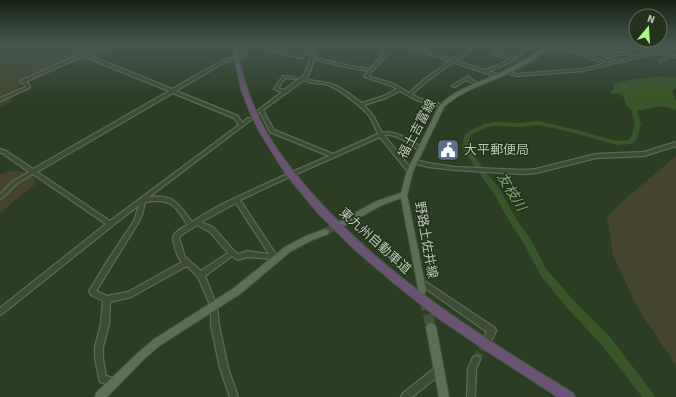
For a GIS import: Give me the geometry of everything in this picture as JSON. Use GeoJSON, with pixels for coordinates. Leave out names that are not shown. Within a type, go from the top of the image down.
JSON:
{"type":"FeatureCollection","features":[{"type":"Feature","properties":{"kind":"highway","name":"東九州自動車道"},"geometry":{"type":"LineString","coordinates":[[238,64],[244,90],[262,132],[295,180],[327,216],[373,259],[439,311],[497,352],[568,397]]}},
{"type":"Feature","properties":{"kind":"main road","name":"福土吉富線"},"geometry":{"type":"LineString","coordinates":[[404,195],[410,171],[442,106],[453,95],[525,64]]}},
{"type":"Feature","properties":{"kind":"main road"},"geometry":{"type":"LineString","coordinates":[[342,223],[394,196],[404,195]]}},
{"type":"Feature","properties":{"kind":"main road","name":"野路土佐井線"},"geometry":{"type":"LineString","coordinates":[[404,195],[422,290]]}},
{"type":"Feature","properties":{"kind":"main road"},"geometry":{"type":"LineString","coordinates":[[100,397],[156,343],[238,291],[275,258],[288,249],[309,238],[326,232]]}},
{"type":"Feature","properties":{"kind":"main road"},"geometry":{"type":"LineString","coordinates":[[431,327],[444,397]]}},
{"type":"Feature","properties":{"kind":"street"},"geometry":{"type":"LineString","coordinates":[[0,100],[28,87],[27,84],[22,82],[23,81],[61,64]]}},
{"type":"Feature","properties":{"kind":"street"},"geometry":{"type":"LineString","coordinates":[[106,64],[236,116],[241,125]]}},
{"type":"Feature","properties":{"kind":"street"},"geometry":{"type":"LineString","coordinates":[[0,197],[9,186],[220,64]]}},
{"type":"Feature","properties":{"kind":"street"},"geometry":{"type":"LineString","coordinates":[[311,64],[304,78],[259,111],[272,131],[334,156]]}},
{"type":"Feature","properties":{"kind":"street"},"geometry":{"type":"LineString","coordinates":[[336,64],[371,70]]}},
{"type":"Feature","properties":{"kind":"street"},"geometry":{"type":"LineString","coordinates":[[377,64],[366,76],[401,89],[417,99],[442,106]]}},
{"type":"Feature","properties":{"kind":"street"},"geometry":{"type":"LineString","coordinates":[[410,94],[426,80],[450,64]]}},
{"type":"Feature","properties":{"kind":"street"},"geometry":{"type":"LineString","coordinates":[[462,64],[498,76]]}},
{"type":"Feature","properties":{"kind":"street"},"geometry":{"type":"LineString","coordinates":[[485,71],[504,64]]}},
{"type":"Feature","properties":{"kind":"street"},"geometry":{"type":"LineString","coordinates":[[506,72],[517,75],[582,70],[604,64]]}},
{"type":"Feature","properties":{"kind":"street"},"geometry":{"type":"LineString","coordinates":[[285,92],[276,89],[284,77],[294,78]]}},
{"type":"Feature","properties":{"kind":"street"},"geometry":{"type":"LineString","coordinates":[[304,78],[308,81],[325,83],[334,86],[361,105],[372,117],[381,135],[410,171]]}},
{"type":"Feature","properties":{"kind":"street"},"geometry":{"type":"LineString","coordinates":[[454,86],[467,78],[477,84]]}},
{"type":"Feature","properties":{"kind":"street"},"geometry":{"type":"LineString","coordinates":[[361,105],[385,97],[401,89]]}},
{"type":"Feature","properties":{"kind":"street"},"geometry":{"type":"LineString","coordinates":[[0,312],[110,224],[144,200],[250,118]]}},
{"type":"Feature","properties":{"kind":"street"},"geometry":{"type":"LineString","coordinates":[[294,173],[381,135],[391,133],[421,149]]}},
{"type":"Feature","properties":{"kind":"street"},"geometry":{"type":"LineString","coordinates":[[415,162],[432,166],[536,171],[596,156],[644,154],[676,144]]}},
{"type":"Feature","properties":{"kind":"street"},"geometry":{"type":"LineString","coordinates":[[0,151],[34,171],[110,224]]}},
{"type":"Feature","properties":{"kind":"street"},"geometry":{"type":"LineString","coordinates":[[234,397],[224,368],[215,325],[214,307],[201,275],[187,263],[179,251],[176,238],[177,235],[193,223],[285,177]]}},
{"type":"Feature","properties":{"kind":"street"},"geometry":{"type":"LineString","coordinates":[[144,200],[167,198],[173,201],[193,223],[212,230],[232,253],[238,257],[247,254],[275,258]]}},
{"type":"Feature","properties":{"kind":"street"},"geometry":{"type":"LineString","coordinates":[[144,200],[142,212],[137,222],[114,254],[92,291],[96,295],[107,299],[129,295],[187,263]]}},
{"type":"Feature","properties":{"kind":"street"},"geometry":{"type":"LineString","coordinates":[[237,200],[275,258]]}},
{"type":"Feature","properties":{"kind":"street"},"geometry":{"type":"LineString","coordinates":[[201,275],[232,253]]}},
{"type":"Feature","properties":{"kind":"street"},"geometry":{"type":"LineString","coordinates":[[420,281],[492,331],[488,338]]}},
{"type":"Feature","properties":{"kind":"street"},"geometry":{"type":"LineString","coordinates":[[107,299],[105,324],[99,347],[99,359],[102,379],[115,382]]}},
{"type":"Feature","properties":{"kind":"street"},"geometry":{"type":"LineString","coordinates":[[472,397],[472,369],[476,360]]}},
{"type":"Feature","properties":{"kind":"street"},"geometry":{"type":"LineString","coordinates":[[405,397],[438,370]]}},
{"type":"Feature","properties":{"kind":"shaded area"},"geometry":{"type":"Polygon","coordinates":[[[0,64],[63,64],[50,66],[28,75],[21,83],[10,102],[0,108],[0,64]]]}},
{"type":"Feature","properties":{"kind":"shaded area"},"geometry":{"type":"Polygon","coordinates":[[[664,76],[676,78],[676,88],[672,91],[676,101],[676,110],[665,107],[655,107],[634,111],[626,106],[625,100],[620,94],[612,94],[610,92],[614,89],[613,84],[630,80],[664,76]]]}},
{"type":"Feature","properties":{"kind":"shaded area"},"geometry":{"type":"Polygon","coordinates":[[[676,156],[676,366],[637,307],[613,255],[607,217],[624,200],[676,156]]]}},
{"type":"Feature","properties":{"kind":"shaded area"},"geometry":{"type":"Polygon","coordinates":[[[11,171],[25,172],[33,175],[35,184],[0,213],[0,174],[11,171]]]}},
{"type":"Feature","properties":{"kind":"waterway","name":"友枝川"},"geometry":{"type":"LineString","coordinates":[[642,105],[637,107],[634,111],[638,124],[634,139],[630,142],[617,143],[539,123],[520,125],[494,124],[486,125],[470,133],[467,136],[465,148],[497,192],[515,224],[527,241],[544,273],[572,306],[606,341],[649,397]]}},
{"type":"Feature","properties":{"kind":"tunnel"},"geometry":{"type":"LineString","coordinates":[[325,232],[341,224]]}},
{"type":"Feature","properties":{"kind":"tunnel"},"geometry":{"type":"LineString","coordinates":[[424,300],[431,327]]}},
{"type":"Feature","properties":{"kind":"tunnel"},"geometry":{"type":"LineString","coordinates":[[476,360],[486,342]]}},
{"type":"Feature","properties":{"kind":"place","name":"大平郵便局"},"geometry":{"type":"Point","coordinates":[448,150]}}]}
